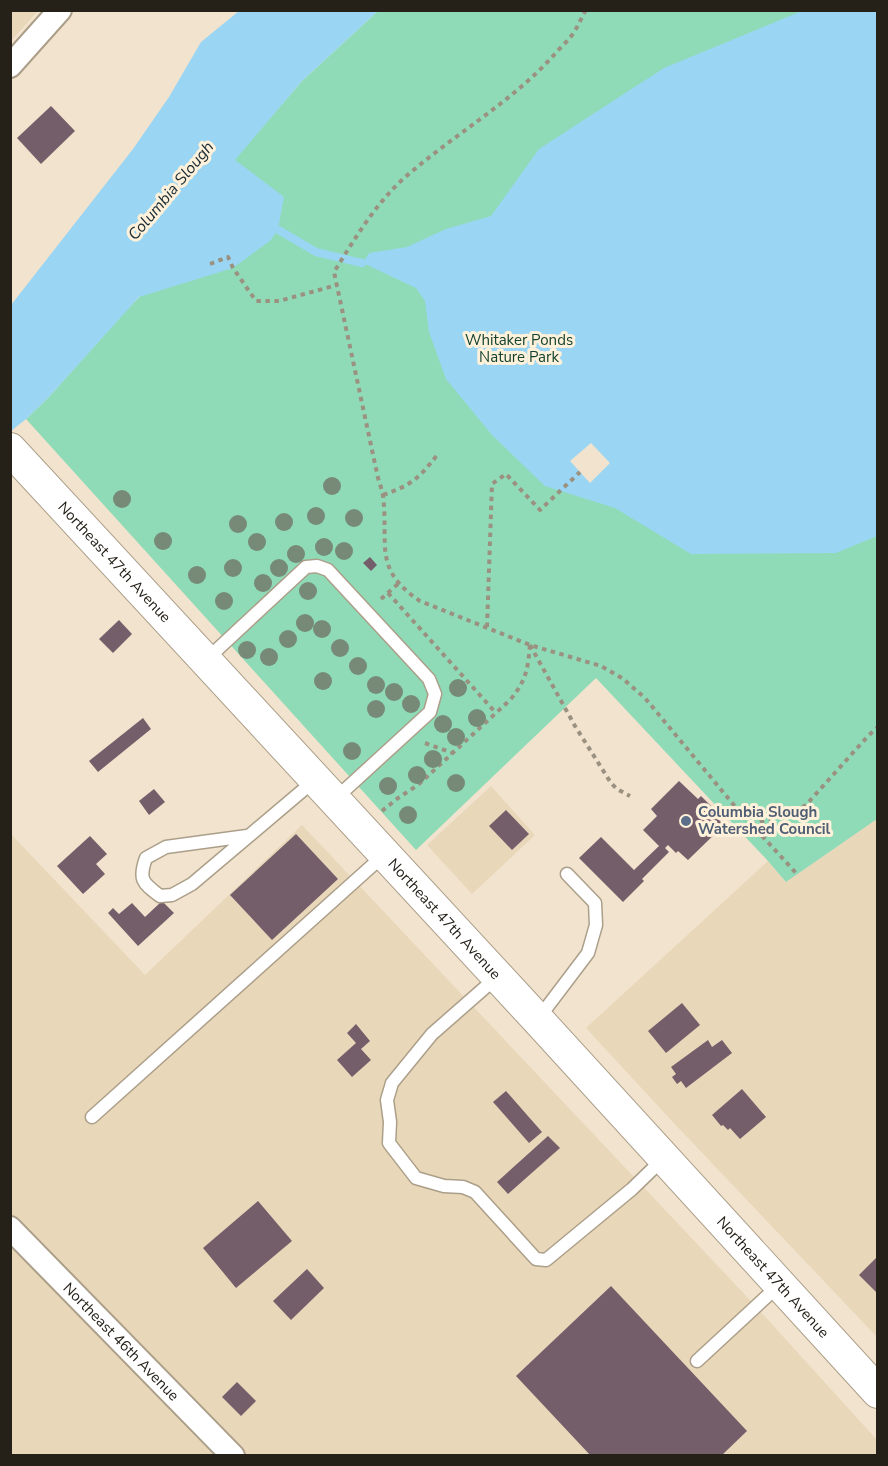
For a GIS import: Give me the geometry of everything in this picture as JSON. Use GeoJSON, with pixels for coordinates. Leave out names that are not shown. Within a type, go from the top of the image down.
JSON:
{"type":"FeatureCollection","features":[{"type":"Feature","properties":{"kind":"street"},"geometry":{"type":"LineString","coordinates":[[10,66],[60,10]]}},
{"type":"Feature","properties":{"kind":"street","name":"Northeast 47th Avenue"},"geometry":{"type":"LineString","coordinates":[[17,455],[878,1392]]}},
{"type":"Feature","properties":{"kind":"street","name":"Northeast 46th Avenue"},"geometry":{"type":"LineString","coordinates":[[10,1228],[234,1455]]}},
{"type":"Feature","properties":{"kind":"lane"},"geometry":{"type":"LineString","coordinates":[[206,660],[306,567],[317,566],[328,570],[429,679],[435,693],[430,712],[405,736],[325,789],[247,836],[192,884],[172,895],[160,896],[146,885],[141,872],[146,858],[166,847],[247,836]]}},
{"type":"Feature","properties":{"kind":"lane"},"geometry":{"type":"LineString","coordinates":[[92,1117],[385,855]]}},
{"type":"Feature","properties":{"kind":"lane"},"geometry":{"type":"LineString","coordinates":[[538,1020],[588,953],[596,925],[595,903],[567,874]]}},
{"type":"Feature","properties":{"kind":"lane"},"geometry":{"type":"LineString","coordinates":[[498,977],[432,1035],[392,1083],[387,1100],[390,1122],[389,1143],[416,1178],[444,1186],[463,1187],[475,1192],[536,1258],[546,1260],[632,1189],[664,1158]]}},
{"type":"Feature","properties":{"kind":"lane"},"geometry":{"type":"LineString","coordinates":[[697,1362],[779,1285]]}},
{"type":"Feature","properties":{"kind":"path"},"geometry":{"type":"LineString","coordinates":[[586,10],[573,34],[538,72],[493,111],[401,181],[366,223],[334,272],[383,495],[384,543],[388,566],[399,583],[420,601],[530,645],[601,666],[622,678],[645,698],[751,824],[796,873]]}},
{"type":"Feature","properties":{"kind":"path"},"geometry":{"type":"LineString","coordinates":[[210,264],[228,257],[256,301],[279,301],[337,285]]}},
{"type":"Feature","properties":{"kind":"path"},"geometry":{"type":"LineString","coordinates":[[383,495],[404,488],[414,481],[438,454]]}},
{"type":"Feature","properties":{"kind":"path"},"geometry":{"type":"LineString","coordinates":[[487,627],[492,484],[506,474],[540,510],[580,472]]}},
{"type":"Feature","properties":{"kind":"path"},"geometry":{"type":"LineString","coordinates":[[367,612],[399,583]]}},
{"type":"Feature","properties":{"kind":"path"},"geometry":{"type":"LineString","coordinates":[[388,593],[496,713]]}},
{"type":"Feature","properties":{"kind":"path"},"geometry":{"type":"LineString","coordinates":[[362,830],[387,806],[418,785],[517,692],[526,675],[530,645]]}},
{"type":"Feature","properties":{"kind":"path"},"geometry":{"type":"LineString","coordinates":[[530,645],[575,726],[611,783],[630,796]]}},
{"type":"Feature","properties":{"kind":"path"},"geometry":{"type":"LineString","coordinates":[[751,824],[786,815],[806,805],[868,735],[878,727]]}},
{"type":"Feature","properties":{"kind":"path"},"geometry":{"type":"LineString","coordinates":[[405,736],[453,753]]}},
{"type":"Feature","properties":{"kind":"shaded area"},"geometry":{"type":"Polygon","coordinates":[[[10,11],[38,11],[11,41],[10,11]]]}},
{"type":"Feature","properties":{"kind":"shaded area"},"geometry":{"type":"Polygon","coordinates":[[[491,786],[535,835],[472,894],[427,845],[491,786]]]}},
{"type":"Feature","properties":{"kind":"shaded area"},"geometry":{"type":"Polygon","coordinates":[[[877,819],[877,1337],[586,1028],[768,861],[786,882],[877,819]]]}},
{"type":"Feature","properties":{"kind":"shaded area"},"geometry":{"type":"Polygon","coordinates":[[[302,825],[749,1299],[877,1440],[877,1455],[11,1455],[10,833],[145,975],[302,825]]]}},
{"type":"Feature","properties":{"kind":"green space","name":"Whitaker Ponds Nature Park"},"geometry":{"type":"Polygon","coordinates":[[[378,11],[877,11],[877,819],[786,882],[596,678],[416,850],[26,419],[186,249],[234,160],[302,81],[378,11]]]}},
{"type":"Feature","properties":{"kind":"water","name":"Columbia Slough"},"geometry":{"type":"Polygon","coordinates":[[[239,11],[378,11],[302,81],[235,160],[284,197],[278,229],[271,240],[233,268],[139,297],[48,398],[11,431],[11,305],[133,149],[169,97],[201,42],[239,11]]]}},
{"type":"Feature","properties":{"kind":"water"},"geometry":{"type":"Polygon","coordinates":[[[802,11],[877,11],[877,536],[836,553],[691,554],[615,508],[545,486],[492,435],[446,379],[429,332],[425,301],[416,288],[363,263],[369,253],[407,247],[446,229],[491,216],[539,149],[664,68],[802,11]]]}},
{"type":"Feature","properties":{"kind":"pier"},"geometry":{"type":"Polygon","coordinates":[[[591,443],[610,463],[590,483],[570,461],[591,443]]]}},
{"type":"Feature","properties":{"kind":"building"},"geometry":{"type":"Polygon","coordinates":[[[51,106],[75,131],[41,164],[17,138],[51,106]]]}},
{"type":"Feature","properties":{"kind":"building"},"geometry":{"type":"Polygon","coordinates":[[[370,557],[377,565],[371,571],[363,563],[370,557]]]}},
{"type":"Feature","properties":{"kind":"building"},"geometry":{"type":"Polygon","coordinates":[[[119,620],[132,634],[113,653],[99,639],[119,620]]]}},
{"type":"Feature","properties":{"kind":"building"},"geometry":{"type":"Polygon","coordinates":[[[143,718],[151,729],[98,772],[89,761],[143,718]]]}},
{"type":"Feature","properties":{"kind":"building","name":"Columbia Slough Watershed Council"},"geometry":{"type":"Polygon","coordinates":[[[679,781],[698,799],[701,796],[718,813],[715,816],[724,825],[688,860],[668,845],[665,848],[669,852],[623,902],[579,858],[601,837],[634,870],[659,846],[643,830],[657,816],[651,809],[679,781]]]}},
{"type":"Feature","properties":{"kind":"building"},"geometry":{"type":"Polygon","coordinates":[[[154,789],[165,802],[149,815],[139,801],[154,789]]]}},
{"type":"Feature","properties":{"kind":"building"},"geometry":{"type":"Polygon","coordinates":[[[506,810],[529,834],[512,850],[489,826],[506,810]]]}},
{"type":"Feature","properties":{"kind":"building"},"geometry":{"type":"Polygon","coordinates":[[[296,834],[338,879],[272,940],[230,895],[296,834]]]}},
{"type":"Feature","properties":{"kind":"building"},"geometry":{"type":"Polygon","coordinates":[[[90,836],[107,854],[96,864],[105,874],[83,894],[57,866],[90,836]]]}},
{"type":"Feature","properties":{"kind":"building"},"geometry":{"type":"Polygon","coordinates":[[[162,901],[174,913],[138,946],[108,913],[113,908],[119,914],[132,903],[145,917],[162,901]]]}},
{"type":"Feature","properties":{"kind":"building"},"geometry":{"type":"Polygon","coordinates":[[[682,1003],[700,1025],[666,1053],[648,1031],[682,1003]]]}},
{"type":"Feature","properties":{"kind":"building"},"geometry":{"type":"Polygon","coordinates":[[[356,1024],[370,1041],[361,1049],[371,1060],[352,1077],[337,1060],[356,1043],[347,1033],[356,1024]]]}},
{"type":"Feature","properties":{"kind":"building"},"geometry":{"type":"Polygon","coordinates":[[[708,1040],[712,1047],[722,1040],[732,1053],[686,1088],[681,1081],[677,1084],[672,1077],[676,1074],[671,1067],[708,1040]]]}},
{"type":"Feature","properties":{"kind":"building"},"geometry":{"type":"Polygon","coordinates":[[[742,1089],[766,1117],[740,1139],[730,1128],[728,1130],[723,1125],[721,1126],[712,1115],[742,1089]]]}},
{"type":"Feature","properties":{"kind":"building"},"geometry":{"type":"Polygon","coordinates":[[[506,1091],[542,1132],[529,1143],[493,1102],[506,1091]]]}},
{"type":"Feature","properties":{"kind":"building"},"geometry":{"type":"Polygon","coordinates":[[[548,1136],[560,1148],[508,1194],[497,1182],[548,1136]]]}},
{"type":"Feature","properties":{"kind":"building"},"geometry":{"type":"Polygon","coordinates":[[[258,1201],[292,1241],[236,1288],[203,1248],[258,1201]]]}},
{"type":"Feature","properties":{"kind":"building"},"geometry":{"type":"Polygon","coordinates":[[[878,1256],[878,1294],[859,1275],[878,1256]]]}},
{"type":"Feature","properties":{"kind":"building"},"geometry":{"type":"Polygon","coordinates":[[[307,1269],[324,1288],[291,1320],[273,1301],[307,1269]]]}},
{"type":"Feature","properties":{"kind":"building"},"geometry":{"type":"Polygon","coordinates":[[[611,1286],[747,1431],[721,1456],[591,1456],[516,1376],[611,1286]]]}},
{"type":"Feature","properties":{"kind":"building"},"geometry":{"type":"Polygon","coordinates":[[[237,1382],[256,1401],[241,1416],[222,1397],[237,1382]]]}},
{"type":"Feature","properties":{"kind":"waterway"},"geometry":{"type":"LineString","coordinates":[[270,225],[316,252],[362,263]]}},
{"type":"Feature","properties":{"kind":"place","name":"Columbia Slough Watershed Council"},"geometry":{"type":"Point","coordinates":[686,821]}}]}
